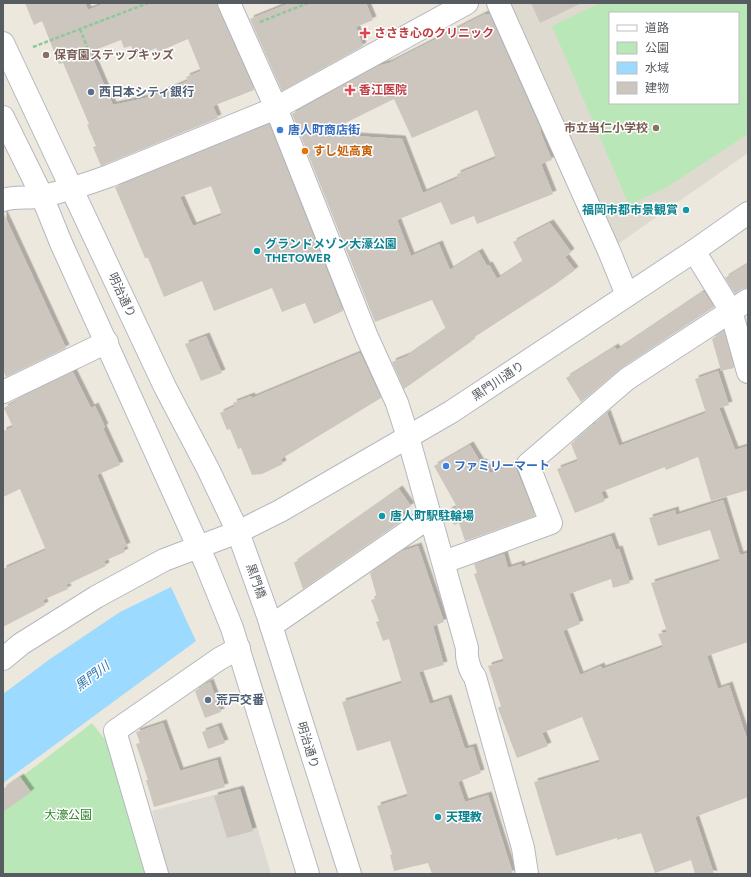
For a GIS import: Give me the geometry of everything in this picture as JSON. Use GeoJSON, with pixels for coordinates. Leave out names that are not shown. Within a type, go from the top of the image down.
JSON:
{"type":"FeatureCollection","features":[{"type":"Feature","properties":{"kind":"street"},"geometry":{"type":"LineString","coordinates":[[229,3],[276,108],[367,337],[397,403],[444,562],[467,648],[472,673],[475,677],[522,848],[527,874]]}},
{"type":"Feature","properties":{"kind":"street"},"geometry":{"type":"LineString","coordinates":[[3,200],[9,198],[42,196],[72,189],[116,173],[276,108],[467,3]]}},
{"type":"Feature","properties":{"kind":"street"},"geometry":{"type":"LineString","coordinates":[[498,3],[609,251],[627,295]]}},
{"type":"Feature","properties":{"kind":"street","name":"明治通り"},"geometry":{"type":"LineString","coordinates":[[3,43],[165,387],[208,469],[241,539]]}},
{"type":"Feature","properties":{"kind":"street"},"geometry":{"type":"LineString","coordinates":[[3,116],[42,196],[61,243],[107,342],[202,556],[232,628],[308,874]]}},
{"type":"Feature","properties":{"kind":"street","name":"黒門川通り"},"geometry":{"type":"LineString","coordinates":[[3,659],[21,644],[96,597],[164,560],[202,556],[241,539],[280,511],[451,412],[694,251],[748,213]]}},
{"type":"Feature","properties":{"kind":"street"},"geometry":{"type":"LineString","coordinates":[[694,251],[739,306],[748,372]]}},
{"type":"Feature","properties":{"kind":"street"},"geometry":{"type":"LineString","coordinates":[[444,562],[551,523],[528,464],[627,379],[739,306]]}},
{"type":"Feature","properties":{"kind":"street"},"geometry":{"type":"LineString","coordinates":[[3,392],[107,342]]}},
{"type":"Feature","properties":{"kind":"street"},"geometry":{"type":"LineString","coordinates":[[270,621],[431,516]]}},
{"type":"Feature","properties":{"kind":"street","name":"黒門橋"},"geometry":{"type":"LineString","coordinates":[[241,539],[270,621]]}},
{"type":"Feature","properties":{"kind":"street","name":"明治通り"},"geometry":{"type":"LineString","coordinates":[[270,621],[350,874]]}},
{"type":"Feature","properties":{"kind":"street"},"geometry":{"type":"LineString","coordinates":[[157,874],[115,731],[219,659],[239,648]]}},
{"type":"Feature","properties":{"kind":"path"},"geometry":{"type":"LineString","coordinates":[[33,47],[148,3]]}},
{"type":"Feature","properties":{"kind":"path"},"geometry":{"type":"LineString","coordinates":[[240,29],[308,3]]}},
{"type":"Feature","properties":{"kind":"path"},"geometry":{"type":"LineString","coordinates":[[80,29],[92,59]]}},
{"type":"Feature","properties":{"kind":"shaded area","name":"市立当仁小学校"},"geometry":{"type":"Polygon","coordinates":[[[510,3],[748,3],[748,153],[615,246],[510,3]]]}},
{"type":"Feature","properties":{"kind":"shaded area"},"geometry":{"type":"Polygon","coordinates":[[[245,787],[271,874],[168,874],[152,811],[245,787]]]}},
{"type":"Feature","properties":{"kind":"green space"},"geometry":{"type":"Polygon","coordinates":[[[600,3],[748,3],[748,134],[667,187],[629,205],[552,26],[600,3]]]}},
{"type":"Feature","properties":{"kind":"green space","name":"大濠公園"},"geometry":{"type":"Polygon","coordinates":[[[92,723],[107,742],[148,874],[3,874],[3,791],[92,723]]]}},
{"type":"Feature","properties":{"kind":"water","name":"黒門川"},"geometry":{"type":"Polygon","coordinates":[[[171,587],[196,641],[3,783],[3,694],[50,659],[120,612],[171,587]]]}},
{"type":"Feature","properties":{"kind":"building"},"geometry":{"type":"Polygon","coordinates":[[[25,3],[85,3],[88,10],[105,3],[217,3],[259,101],[254,90],[213,106],[218,118],[101,166],[93,147],[96,146],[87,125],[89,124],[63,63],[59,64],[42,21],[34,25],[25,3]],[[188,39],[158,52],[156,48],[136,57],[131,46],[124,48],[121,40],[90,52],[113,105],[150,97],[188,81],[186,77],[201,71],[188,39]]]}},
{"type":"Feature","properties":{"kind":"building"},"geometry":{"type":"Polygon","coordinates":[[[290,3],[366,3],[373,20],[356,27],[363,46],[282,91],[250,19],[290,3]]]}},
{"type":"Feature","properties":{"kind":"building"},"geometry":{"type":"Polygon","coordinates":[[[531,3],[582,3],[540,23],[531,3]]]}},
{"type":"Feature","properties":{"kind":"building"},"geometry":{"type":"Polygon","coordinates":[[[485,14],[489,14],[541,130],[540,131],[552,160],[541,164],[553,194],[477,224],[474,216],[451,225],[441,202],[397,220],[411,256],[439,244],[450,270],[479,252],[497,279],[523,262],[513,242],[550,223],[571,252],[565,257],[575,270],[470,340],[472,341],[404,389],[392,362],[407,356],[446,329],[432,300],[375,322],[292,114],[378,66],[389,63],[485,14]],[[394,99],[323,134],[402,139],[423,193],[458,178],[457,174],[496,158],[477,110],[412,138],[394,99]]]}},
{"type":"Feature","properties":{"kind":"building"},"geometry":{"type":"Polygon","coordinates":[[[269,124],[343,311],[314,324],[305,303],[282,312],[272,288],[214,311],[202,281],[164,297],[148,258],[145,258],[115,187],[269,124]],[[211,186],[180,197],[193,226],[222,215],[211,186]]]}},
{"type":"Feature","properties":{"kind":"building"},"geometry":{"type":"Polygon","coordinates":[[[3,212],[66,348],[6,377],[3,370],[3,212]]]}},
{"type":"Feature","properties":{"kind":"building"},"geometry":{"type":"Polygon","coordinates":[[[748,264],[748,288],[742,289],[735,294],[725,278],[748,264]]]}},
{"type":"Feature","properties":{"kind":"building"},"geometry":{"type":"Polygon","coordinates":[[[703,292],[714,307],[620,369],[581,402],[566,378],[615,347],[617,350],[703,292]]]}},
{"type":"Feature","properties":{"kind":"building"},"geometry":{"type":"Polygon","coordinates":[[[724,331],[734,368],[721,371],[712,339],[724,331]]]}},
{"type":"Feature","properties":{"kind":"building"},"geometry":{"type":"Polygon","coordinates":[[[206,336],[222,373],[201,381],[185,344],[206,336]]]}},
{"type":"Feature","properties":{"kind":"building"},"geometry":{"type":"Polygon","coordinates":[[[360,353],[381,398],[281,459],[283,464],[262,474],[252,475],[241,448],[238,449],[230,429],[227,430],[220,413],[235,406],[233,403],[251,396],[252,398],[360,353]]]}},
{"type":"Feature","properties":{"kind":"building"},"geometry":{"type":"Polygon","coordinates":[[[718,371],[729,405],[719,408],[735,450],[748,446],[748,490],[711,501],[698,457],[666,470],[665,467],[601,492],[605,501],[575,513],[557,469],[578,461],[571,444],[607,413],[619,446],[706,413],[695,379],[718,371]]]}},
{"type":"Feature","properties":{"kind":"building"},"geometry":{"type":"Polygon","coordinates":[[[73,372],[91,408],[95,406],[105,427],[103,428],[120,465],[97,475],[127,546],[123,548],[125,552],[104,561],[106,566],[66,585],[68,589],[43,600],[45,605],[3,627],[3,569],[46,550],[20,489],[3,497],[3,431],[13,427],[4,408],[17,401],[16,399],[73,372]]]}},
{"type":"Feature","properties":{"kind":"building"},"geometry":{"type":"Polygon","coordinates":[[[470,445],[481,463],[483,462],[490,473],[516,464],[516,469],[535,516],[465,541],[459,523],[454,525],[448,511],[457,507],[434,466],[470,445]]]}},
{"type":"Feature","properties":{"kind":"building"},"geometry":{"type":"Polygon","coordinates":[[[399,489],[411,506],[402,512],[406,518],[303,589],[294,563],[399,489]]]}},
{"type":"Feature","properties":{"kind":"building"},"geometry":{"type":"Polygon","coordinates":[[[723,500],[740,555],[748,553],[748,642],[707,656],[718,689],[729,685],[748,742],[748,797],[695,817],[714,874],[695,874],[691,860],[655,873],[641,833],[617,840],[617,838],[556,856],[534,782],[600,762],[582,717],[542,733],[548,746],[517,758],[498,708],[501,706],[488,666],[504,661],[474,574],[477,573],[474,564],[504,554],[508,568],[521,564],[522,567],[611,536],[616,550],[619,549],[630,583],[613,588],[611,579],[569,594],[580,624],[563,631],[580,675],[601,666],[602,669],[663,647],[658,634],[667,632],[651,583],[720,561],[710,530],[658,546],[649,518],[675,510],[676,515],[723,500]]]}},
{"type":"Feature","properties":{"kind":"building"},"geometry":{"type":"Polygon","coordinates":[[[418,546],[444,622],[433,626],[444,665],[419,672],[430,704],[448,698],[465,749],[473,747],[481,773],[458,782],[465,802],[488,795],[513,874],[432,874],[428,863],[394,871],[390,855],[392,854],[377,806],[408,796],[390,741],[357,751],[342,702],[402,683],[389,639],[383,641],[376,622],[379,621],[371,600],[377,598],[370,573],[403,551],[418,546]]]}},
{"type":"Feature","properties":{"kind":"building","name":"荒戸交番"},"geometry":{"type":"Polygon","coordinates":[[[210,682],[221,712],[205,718],[195,691],[210,682]]]}},
{"type":"Feature","properties":{"kind":"building"},"geometry":{"type":"Polygon","coordinates":[[[163,723],[180,771],[217,760],[225,787],[154,807],[146,780],[148,780],[136,744],[140,743],[136,732],[163,723]]]}},
{"type":"Feature","properties":{"kind":"building"},"geometry":{"type":"Polygon","coordinates":[[[218,726],[225,743],[208,749],[202,732],[218,726]]]}},
{"type":"Feature","properties":{"kind":"building"},"geometry":{"type":"Polygon","coordinates":[[[20,777],[31,792],[3,812],[3,789],[20,777]]]}},
{"type":"Feature","properties":{"kind":"building"},"geometry":{"type":"Polygon","coordinates":[[[240,789],[253,831],[227,838],[214,796],[240,789]]]}},
{"type":"Feature","properties":{"kind":"place","name":"ささき心のクリニック"},"geometry":{"type":"Point","coordinates":[365,33]}},
{"type":"Feature","properties":{"kind":"place","name":"保育園ステップキッズ"},"geometry":{"type":"Point","coordinates":[46,55]}},
{"type":"Feature","properties":{"kind":"place","name":"香江医院"},"geometry":{"type":"Point","coordinates":[350,90]}},
{"type":"Feature","properties":{"kind":"place","name":"西日本シティ銀行"},"geometry":{"type":"Point","coordinates":[91,92]}},
{"type":"Feature","properties":{"kind":"place","name":"市立当仁小学校"},"geometry":{"type":"Point","coordinates":[656,128]}},
{"type":"Feature","properties":{"kind":"place","name":"唐人町商店街"},"geometry":{"type":"Point","coordinates":[280,130]}},
{"type":"Feature","properties":{"kind":"place","name":"すし処高寅"},"geometry":{"type":"Point","coordinates":[305,151]}},
{"type":"Feature","properties":{"kind":"place","name":"福岡市都市景観賞"},"geometry":{"type":"Point","coordinates":[686,210]}},
{"type":"Feature","properties":{"kind":"place","name":"グランドメゾン大濠公園 THETOWER"},"geometry":{"type":"Point","coordinates":[257,251]}},
{"type":"Feature","properties":{"kind":"place","name":"ファミリーマート"},"geometry":{"type":"Point","coordinates":[446,466]}},
{"type":"Feature","properties":{"kind":"place","name":"唐人町駅駐輪場"},"geometry":{"type":"Point","coordinates":[382,516]}},
{"type":"Feature","properties":{"kind":"place","name":"荒戸交番"},"geometry":{"type":"Point","coordinates":[208,700]}},
{"type":"Feature","properties":{"kind":"place","name":"天理教"},"geometry":{"type":"Point","coordinates":[438,817]}}]}
